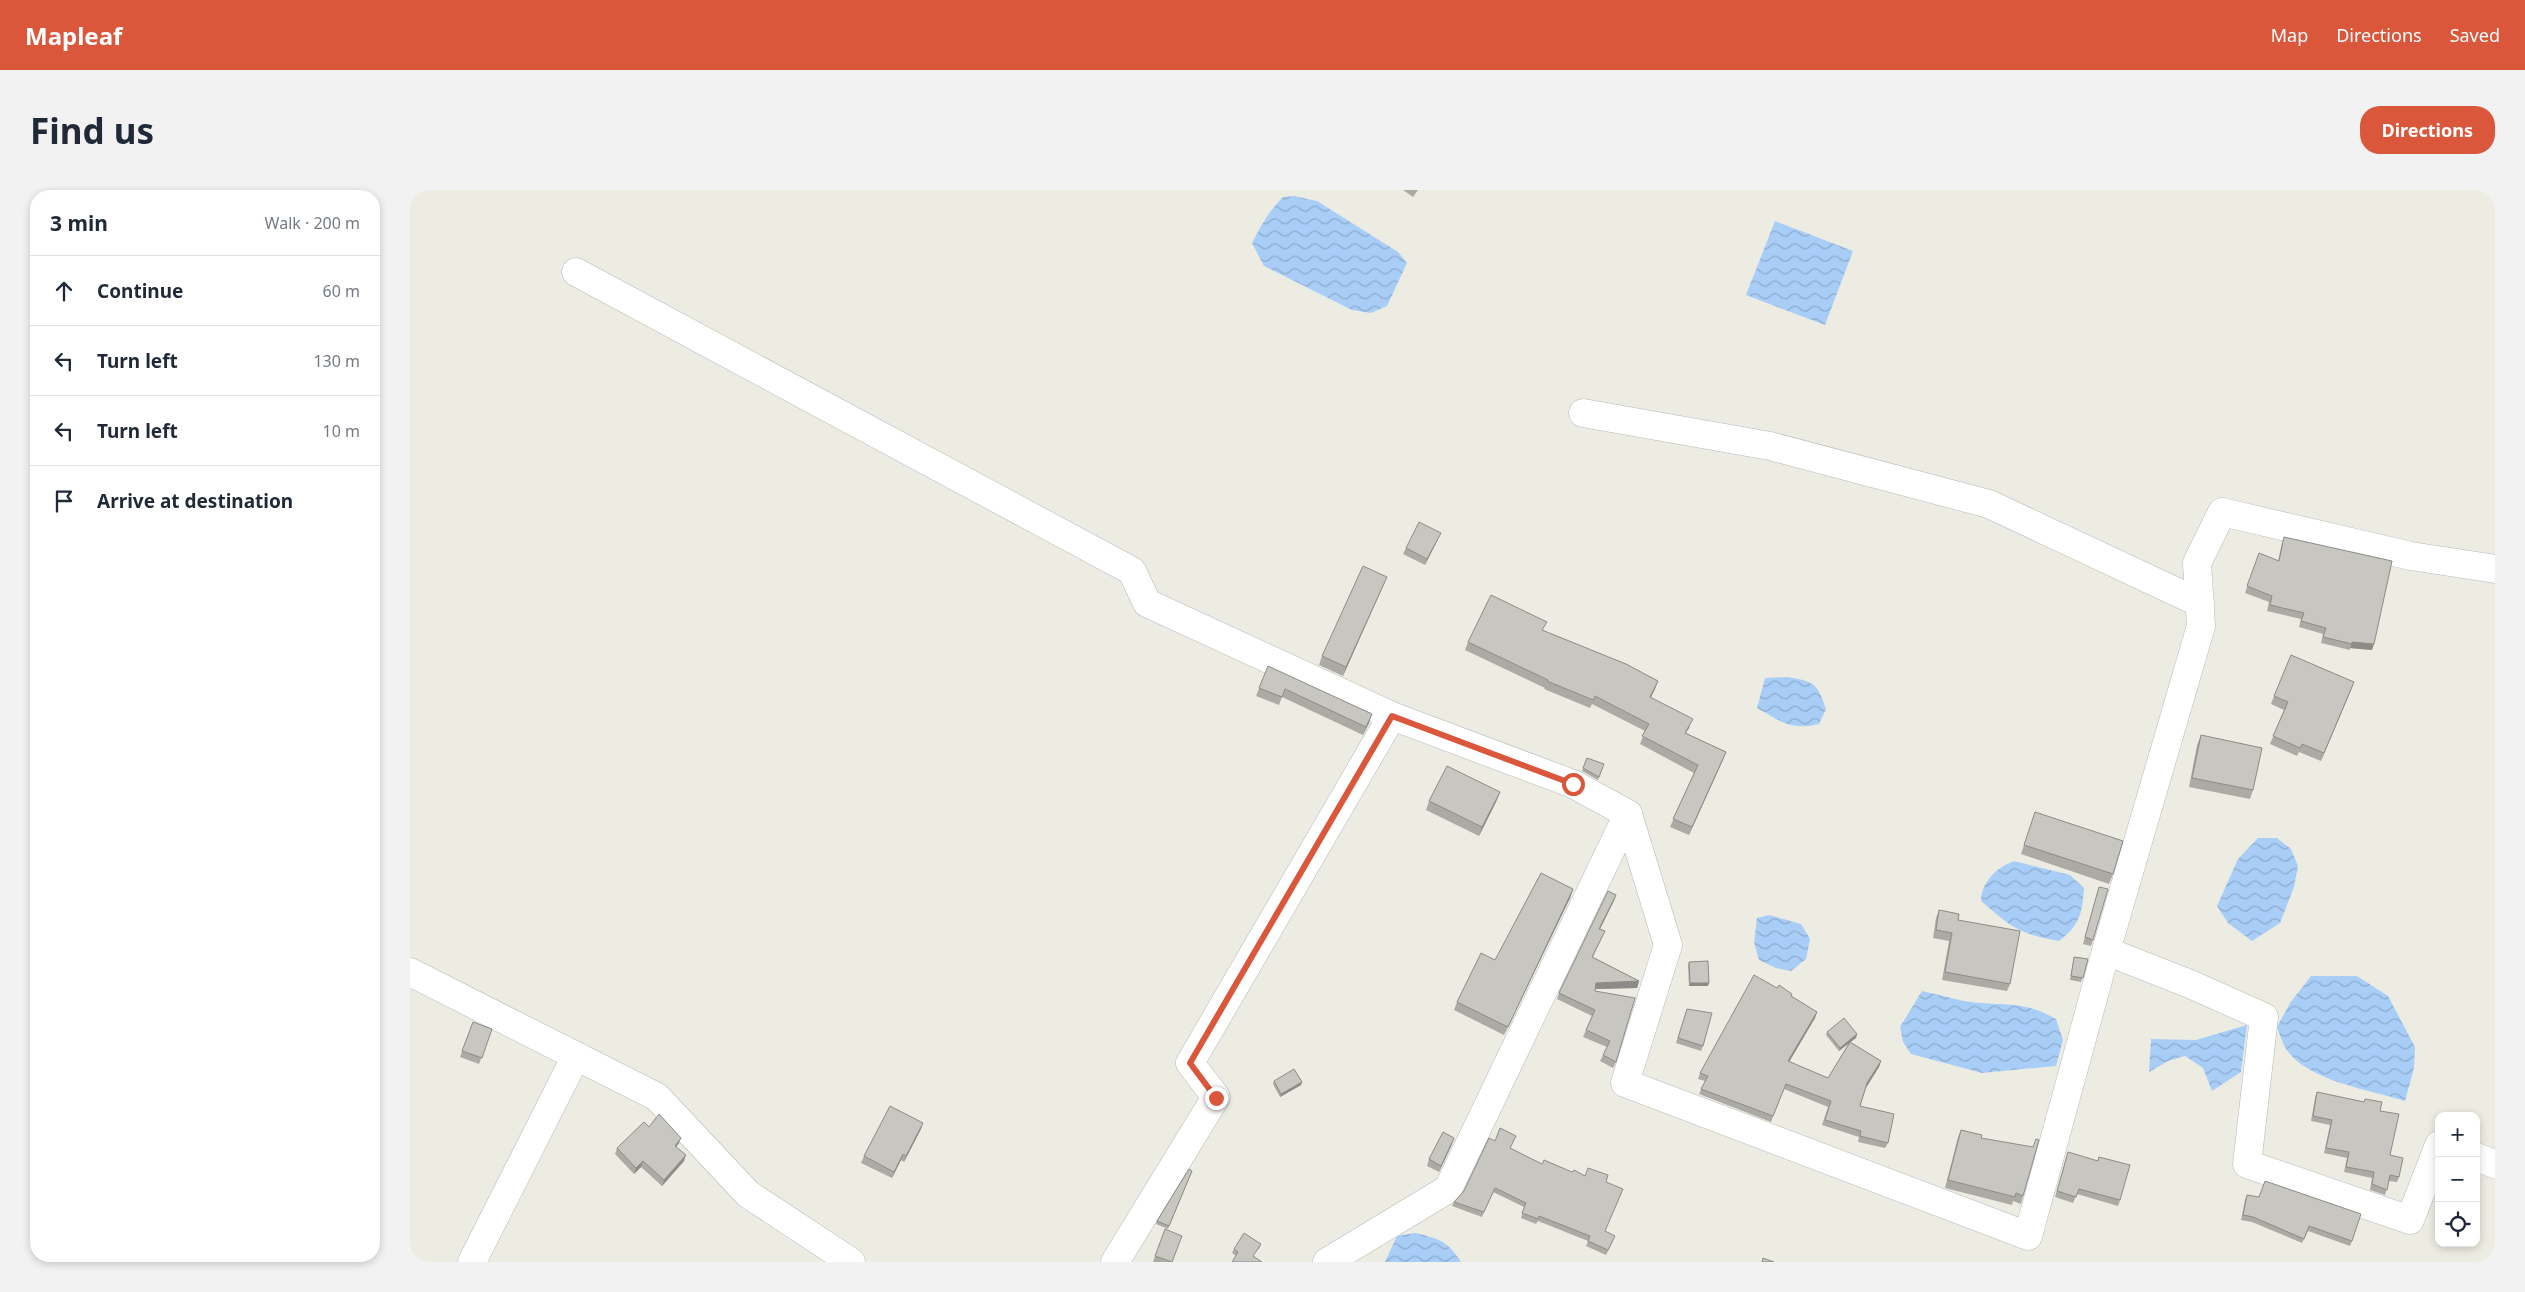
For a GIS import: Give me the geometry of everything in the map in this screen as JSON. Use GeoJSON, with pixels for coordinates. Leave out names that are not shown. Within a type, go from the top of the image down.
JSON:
{"type":"FeatureCollection","features":[{"type":"Feature","properties":{"kind":"street"},"geometry":{"type":"LineString","coordinates":[[576,272],[1132,571],[1147,603],[1392,716],[1573,784],[1628,814],[1668,945],[1625,1083],[2028,1236],[2106,951],[2201,626],[2197,562],[2222,512],[2411,556],[2495,570]]}},
{"type":"Feature","properties":{"kind":"street"},"geometry":{"type":"LineString","coordinates":[[1584,413],[1770,446],[1989,504],[2200,603]]}},
{"type":"Feature","properties":{"kind":"street"},"geometry":{"type":"LineString","coordinates":[[1115,1262],[1216,1098],[1190,1063],[1392,716]]}},
{"type":"Feature","properties":{"kind":"street"},"geometry":{"type":"LineString","coordinates":[[1327,1262],[1448,1189],[1628,814]]}},
{"type":"Feature","properties":{"kind":"street"},"geometry":{"type":"LineString","coordinates":[[2106,951],[2190,984],[2264,1017],[2247,1164],[2410,1220],[2435,1154]]}},
{"type":"Feature","properties":{"kind":"street"},"geometry":{"type":"LineString","coordinates":[[410,972],[657,1097],[748,1194],[850,1262]]}},
{"type":"Feature","properties":{"kind":"street"},"geometry":{"type":"LineString","coordinates":[[472,1262],[576,1056]]}},
{"type":"Feature","properties":{"kind":"street"},"geometry":{"type":"LineString","coordinates":[[2480,1158],[2495,1164]]}},
{"type":"Feature","properties":{"kind":"water"},"geometry":{"type":"Polygon","coordinates":[[[1294,196],[1317,201],[1398,252],[1407,263],[1387,306],[1371,313],[1352,310],[1264,266],[1252,243],[1266,218],[1278,202],[1283,197],[1294,196]]]}},
{"type":"Feature","properties":{"kind":"water"},"geometry":{"type":"Polygon","coordinates":[[[1775,221],[1853,251],[1825,325],[1746,295],[1775,221]]]}},
{"type":"Feature","properties":{"kind":"water"},"geometry":{"type":"Polygon","coordinates":[[[1788,677],[1810,682],[1817,689],[1826,709],[1819,724],[1800,726],[1786,724],[1757,708],[1765,678],[1788,677]]]}},
{"type":"Feature","properties":{"kind":"water"},"geometry":{"type":"Polygon","coordinates":[[[2258,838],[2277,838],[2291,849],[2298,866],[2294,887],[2280,923],[2252,941],[2228,923],[2217,906],[2238,859],[2258,838]]]}},
{"type":"Feature","properties":{"kind":"water"},"geometry":{"type":"Polygon","coordinates":[[[2014,861],[2070,875],[2084,888],[2079,918],[2071,930],[2059,941],[2016,928],[1981,901],[1984,887],[1991,876],[2001,867],[2014,861]]]}},
{"type":"Feature","properties":{"kind":"water"},"geometry":{"type":"Polygon","coordinates":[[[1769,915],[1801,924],[1810,939],[1806,959],[1791,971],[1776,968],[1759,960],[1754,943],[1757,918],[1769,915]]]}},
{"type":"Feature","properties":{"kind":"water"},"geometry":{"type":"Polygon","coordinates":[[[2311,976],[2357,976],[2388,996],[2415,1047],[2414,1068],[2405,1101],[2324,1077],[2296,1060],[2286,1049],[2277,1027],[2290,1003],[2311,976]]]}},
{"type":"Feature","properties":{"kind":"water"},"geometry":{"type":"Polygon","coordinates":[[[1922,991],[1977,1003],[2021,1006],[2056,1019],[2063,1040],[2056,1066],[1982,1073],[1911,1054],[1903,1042],[1900,1027],[1922,991]]]}},
{"type":"Feature","properties":{"kind":"water"},"geometry":{"type":"Polygon","coordinates":[[[2247,1025],[2241,1072],[2212,1091],[2203,1068],[2185,1056],[2168,1061],[2149,1072],[2151,1039],[2196,1040],[2247,1025]]]}},
{"type":"Feature","properties":{"kind":"water"},"geometry":{"type":"Polygon","coordinates":[[[1415,1233],[1430,1237],[1447,1245],[1461,1262],[1385,1262],[1397,1236],[1415,1233]]]}},
{"type":"Feature","properties":{"kind":"building"},"geometry":{"type":"Polygon","coordinates":[[[1419,522],[1441,533],[1427,559],[1406,548],[1419,522]]]}},
{"type":"Feature","properties":{"kind":"building"},"geometry":{"type":"Polygon","coordinates":[[[2284,537],[2392,561],[2374,644],[2352,642],[2352,644],[2323,637],[2326,628],[2301,621],[2304,613],[2270,605],[2272,596],[2247,586],[2259,553],[2279,561],[2284,537]]]}},
{"type":"Feature","properties":{"kind":"building"},"geometry":{"type":"Polygon","coordinates":[[[1363,566],[1387,577],[1346,667],[1322,656],[1363,566]]]}},
{"type":"Feature","properties":{"kind":"building"},"geometry":{"type":"Polygon","coordinates":[[[1491,595],[1547,622],[1542,630],[1626,664],[1658,681],[1650,697],[1693,719],[1685,733],[1726,752],[1692,827],[1673,819],[1698,765],[1642,736],[1649,724],[1595,696],[1593,700],[1547,681],[1468,642],[1491,595]]]}},
{"type":"Feature","properties":{"kind":"building"},"geometry":{"type":"Polygon","coordinates":[[[2291,655],[2354,682],[2324,753],[2302,744],[2300,748],[2273,736],[2288,702],[2274,696],[2291,655]]]}},
{"type":"Feature","properties":{"kind":"building"},"geometry":{"type":"Polygon","coordinates":[[[1268,666],[1372,714],[1366,727],[1285,689],[1282,697],[1259,688],[1268,666]]]}},
{"type":"Feature","properties":{"kind":"building"},"geometry":{"type":"Polygon","coordinates":[[[2201,735],[2262,748],[2253,790],[2192,778],[2201,735]]]}},
{"type":"Feature","properties":{"kind":"building"},"geometry":{"type":"Polygon","coordinates":[[[1587,758],[1604,764],[1599,777],[1583,768],[1587,758]]]}},
{"type":"Feature","properties":{"kind":"building"},"geometry":{"type":"Polygon","coordinates":[[[1447,766],[1500,792],[1482,827],[1429,801],[1447,766]]]}},
{"type":"Feature","properties":{"kind":"building"},"geometry":{"type":"Polygon","coordinates":[[[2035,812],[2123,841],[2113,874],[2024,845],[2035,812]]]}},
{"type":"Feature","properties":{"kind":"building"},"geometry":{"type":"Polygon","coordinates":[[[1541,873],[1573,889],[1508,1027],[1457,1002],[1481,953],[1495,960],[1541,873]]]}},
{"type":"Feature","properties":{"kind":"building"},"geometry":{"type":"Polygon","coordinates":[[[2099,887],[2108,889],[2093,940],[2085,937],[2099,887]]]}},
{"type":"Feature","properties":{"kind":"building"},"geometry":{"type":"Polygon","coordinates":[[[1608,891],[1616,895],[1599,929],[1605,931],[1592,957],[1639,981],[1596,983],[1595,991],[1635,998],[1616,1062],[1603,1055],[1610,1041],[1586,1030],[1595,1010],[1559,993],[1608,891]]]}},
{"type":"Feature","properties":{"kind":"building"},"geometry":{"type":"Polygon","coordinates":[[[1939,910],[1959,914],[1958,920],[2020,931],[2010,984],[1945,972],[1952,933],[1936,930],[1939,910]]]}},
{"type":"Feature","properties":{"kind":"building"},"geometry":{"type":"Polygon","coordinates":[[[2074,957],[2088,959],[2083,978],[2071,976],[2074,957]]]}},
{"type":"Feature","properties":{"kind":"building"},"geometry":{"type":"Polygon","coordinates":[[[1708,961],[1709,983],[1690,983],[1689,962],[1708,961]]]}},
{"type":"Feature","properties":{"kind":"building"},"geometry":{"type":"Polygon","coordinates":[[[1754,975],[1777,988],[1779,985],[1792,994],[1791,996],[1817,1012],[1788,1061],[1828,1078],[1850,1042],[1881,1061],[1867,1083],[1860,1106],[1894,1114],[1888,1143],[1860,1136],[1861,1131],[1825,1120],[1831,1101],[1786,1084],[1773,1116],[1701,1089],[1708,1076],[1700,1073],[1754,975]]]}},
{"type":"Feature","properties":{"kind":"building"},"geometry":{"type":"Polygon","coordinates":[[[1687,1009],[1712,1013],[1703,1046],[1678,1038],[1687,1009]]]}},
{"type":"Feature","properties":{"kind":"building"},"geometry":{"type":"Polygon","coordinates":[[[1844,1018],[1857,1034],[1840,1048],[1827,1032],[1844,1018]]]}},
{"type":"Feature","properties":{"kind":"building"},"geometry":{"type":"Polygon","coordinates":[[[473,1022],[492,1029],[482,1058],[462,1051],[473,1022]]]}},
{"type":"Feature","properties":{"kind":"building"},"geometry":{"type":"Polygon","coordinates":[[[1294,1069],[1302,1082],[1281,1094],[1274,1081],[1294,1069]]]}},
{"type":"Feature","properties":{"kind":"building"},"geometry":{"type":"Polygon","coordinates":[[[2317,1092],[2364,1102],[2365,1099],[2382,1102],[2380,1111],[2399,1114],[2390,1155],[2403,1158],[2399,1177],[2390,1175],[2387,1190],[2372,1184],[2374,1172],[2346,1167],[2349,1152],[2326,1148],[2332,1120],[2313,1116],[2317,1092]]]}},
{"type":"Feature","properties":{"kind":"building"},"geometry":{"type":"Polygon","coordinates":[[[890,1106],[923,1123],[906,1156],[903,1154],[894,1172],[864,1156],[890,1106]]]}},
{"type":"Feature","properties":{"kind":"building"},"geometry":{"type":"Polygon","coordinates":[[[659,1114],[681,1138],[675,1146],[686,1155],[664,1180],[643,1161],[636,1168],[617,1148],[644,1122],[649,1127],[659,1114]]]}},
{"type":"Feature","properties":{"kind":"building"},"geometry":{"type":"Polygon","coordinates":[[[1500,1128],[1516,1136],[1510,1148],[1542,1164],[1544,1160],[1572,1172],[1574,1170],[1585,1176],[1588,1168],[1608,1175],[1606,1182],[1623,1189],[1605,1231],[1615,1236],[1608,1250],[1588,1241],[1590,1236],[1539,1216],[1538,1219],[1522,1213],[1526,1203],[1495,1188],[1484,1212],[1454,1202],[1464,1191],[1489,1138],[1495,1141],[1500,1128]]]}},
{"type":"Feature","properties":{"kind":"building"},"geometry":{"type":"Polygon","coordinates":[[[1961,1130],[1982,1135],[1981,1138],[2033,1147],[2036,1139],[2039,1140],[2023,1196],[2016,1193],[2015,1197],[1948,1180],[1961,1130]]]}},
{"type":"Feature","properties":{"kind":"building"},"geometry":{"type":"Polygon","coordinates":[[[1443,1132],[1454,1138],[1441,1166],[1429,1159],[1443,1132]]]}},
{"type":"Feature","properties":{"kind":"building"},"geometry":{"type":"Polygon","coordinates":[[[2068,1152],[2098,1161],[2099,1157],[2130,1165],[2120,1200],[2079,1189],[2076,1197],[2057,1191],[2068,1152]]]}},
{"type":"Feature","properties":{"kind":"building"},"geometry":{"type":"Polygon","coordinates":[[[1189,1169],[1192,1171],[1169,1226],[1157,1221],[1189,1169]]]}},
{"type":"Feature","properties":{"kind":"building"},"geometry":{"type":"Polygon","coordinates":[[[2265,1181],[2361,1214],[2352,1241],[2309,1226],[2304,1239],[2253,1217],[2243,1215],[2247,1195],[2259,1197],[2265,1181]]]}},
{"type":"Feature","properties":{"kind":"building"},"geometry":{"type":"Polygon","coordinates":[[[1165,1229],[1182,1236],[1172,1262],[1155,1256],[1165,1229]]]}},
{"type":"Feature","properties":{"kind":"building"},"geometry":{"type":"Polygon","coordinates":[[[1244,1233],[1261,1244],[1253,1256],[1262,1262],[1232,1262],[1238,1252],[1234,1249],[1244,1233]]]}},
{"type":"Feature","properties":{"kind":"building"},"geometry":{"type":"Polygon","coordinates":[[[1763,1258],[1774,1262],[1762,1262],[1763,1258]]]}},
{"type":"Feature","properties":{"kind":"route"},"geometry":{"type":"LineString","coordinates":[[1216,1098],[1190,1063],[1392,716],[1573,784]]}}]}
